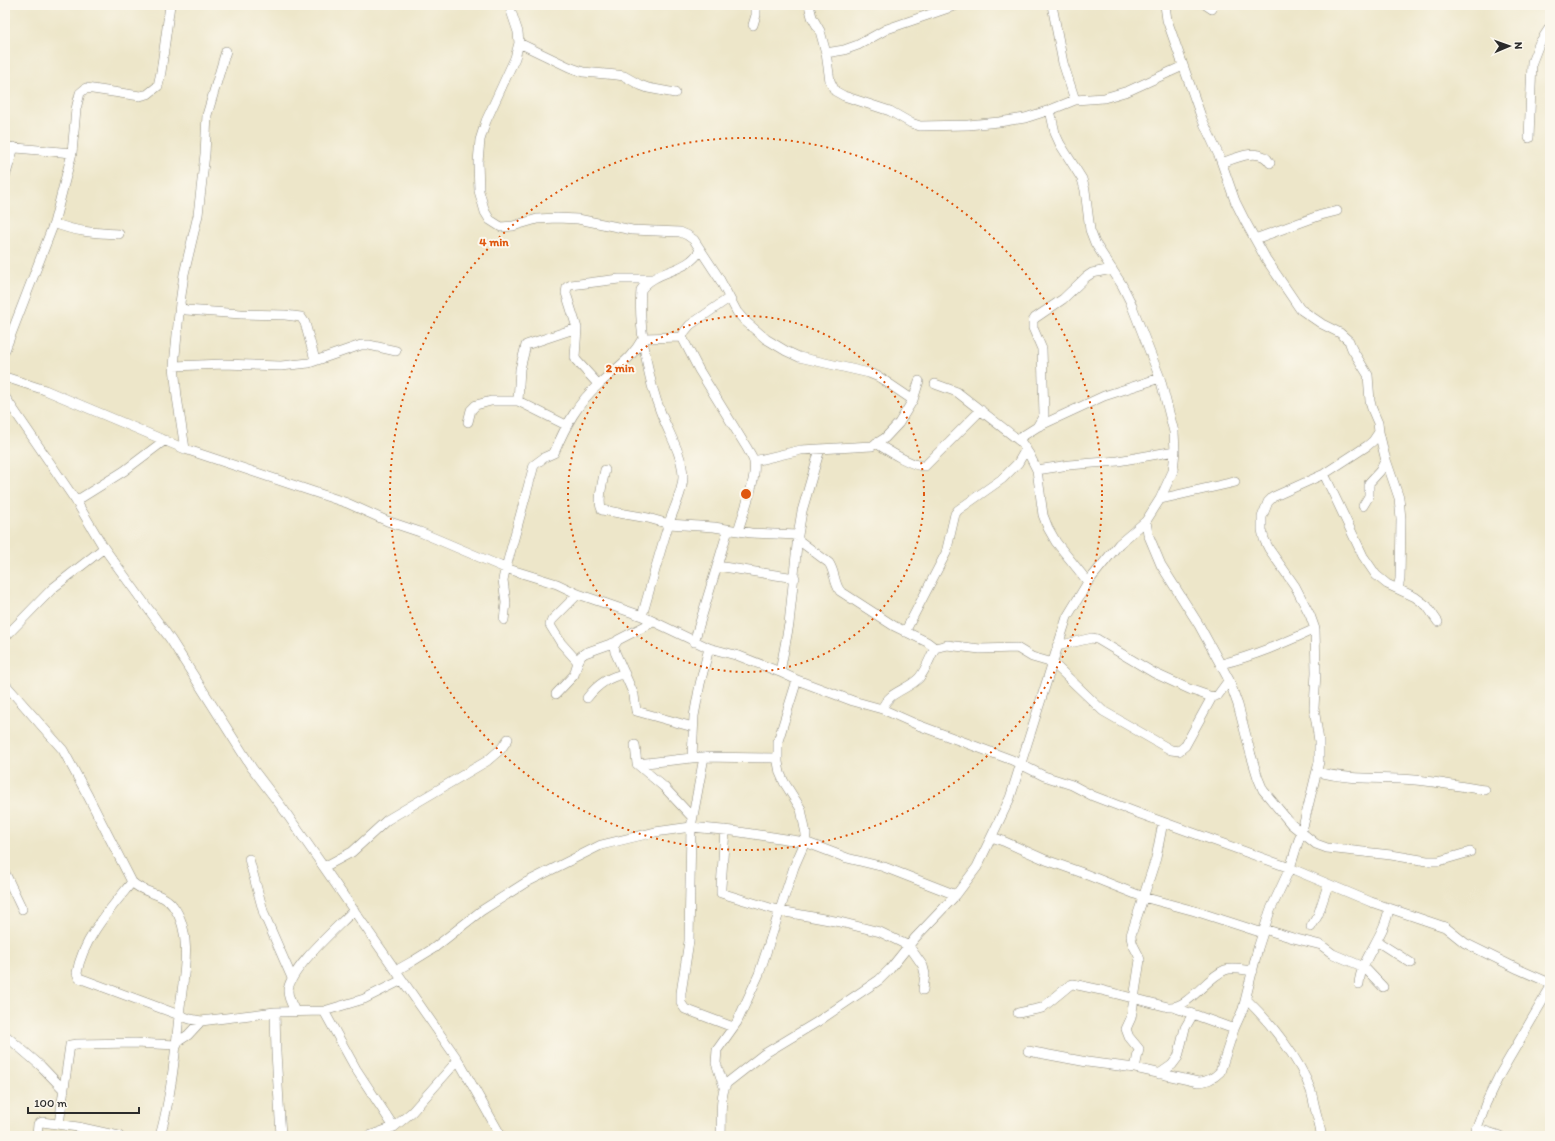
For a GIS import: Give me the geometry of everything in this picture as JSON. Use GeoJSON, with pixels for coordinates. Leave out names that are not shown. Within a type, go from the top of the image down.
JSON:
{"type":"FeatureCollection","features":[{"type":"Feature","properties":{"kind":"street"},"geometry":{"type":"LineString","coordinates":[[5,350],[54,223],[72,153],[78,98],[82,90],[86,88],[144,96],[158,86],[166,43],[170,5]]}},
{"type":"Feature","properties":{"kind":"street"},"geometry":{"type":"LineString","coordinates":[[509,5],[516,25],[519,43],[515,58],[486,121],[480,140],[478,162],[479,191],[484,212],[490,220],[501,227],[513,226],[537,219],[578,219],[632,230],[680,232],[694,240],[719,278],[729,298],[745,321],[766,339],[799,357],[869,373],[879,377],[913,400]]}},
{"type":"Feature","properties":{"kind":"street"},"geometry":{"type":"LineString","coordinates":[[753,26],[756,15],[756,5]]}},
{"type":"Feature","properties":{"kind":"street"},"geometry":{"type":"LineString","coordinates":[[809,5],[812,17],[820,31],[826,53],[830,82],[835,91],[844,96],[890,111],[911,123],[920,126],[968,125],[1025,118],[1075,100],[1104,98],[1128,92],[1183,66]]}},
{"type":"Feature","properties":{"kind":"street"},"geometry":{"type":"LineString","coordinates":[[826,53],[844,50],[858,45],[887,29],[932,10],[957,5]]}},
{"type":"Feature","properties":{"kind":"street"},"geometry":{"type":"LineString","coordinates":[[1052,5],[1063,64],[1075,100]]}},
{"type":"Feature","properties":{"kind":"street"},"geometry":{"type":"LineString","coordinates":[[1165,5],[1167,20],[1202,119],[1222,163],[1235,201],[1255,239],[1266,259],[1300,309],[1322,324],[1340,333],[1349,341],[1352,349],[1368,375],[1372,410],[1378,423],[1386,459],[1399,498],[1401,519],[1400,579],[1398,589]]}},
{"type":"Feature","properties":{"kind":"street"},"geometry":{"type":"LineString","coordinates":[[1529,138],[1532,62],[1539,44],[1550,27]]}},
{"type":"Feature","properties":{"kind":"street"},"geometry":{"type":"LineString","coordinates":[[519,43],[568,68],[583,72],[617,74],[648,88],[674,93]]}},
{"type":"Feature","properties":{"kind":"street"},"geometry":{"type":"LineString","coordinates":[[185,449],[174,366],[180,303],[184,274],[198,215],[205,154],[207,115],[226,50]]}},
{"type":"Feature","properties":{"kind":"street"},"geometry":{"type":"LineString","coordinates":[[724,1088],[764,1054],[817,1022],[878,980],[890,969],[956,895],[977,867],[1010,798],[1067,618],[1088,582],[1119,544],[1146,521],[1160,499],[1173,471],[1175,451],[1174,432],[1160,378],[1130,301],[1095,243],[1090,230],[1085,190],[1082,180],[1060,144],[1055,133],[1050,110]]}},
{"type":"Feature","properties":{"kind":"street"},"geometry":{"type":"LineString","coordinates":[[5,177],[9,147],[72,153]]}},
{"type":"Feature","properties":{"kind":"street"},"geometry":{"type":"LineString","coordinates":[[1222,163],[1240,156],[1255,154],[1263,156],[1270,163]]}},
{"type":"Feature","properties":{"kind":"street"},"geometry":{"type":"LineString","coordinates":[[1255,239],[1309,219],[1337,211]]}},
{"type":"Feature","properties":{"kind":"street"},"geometry":{"type":"LineString","coordinates":[[54,223],[68,229],[84,232],[119,234]]}},
{"type":"Feature","properties":{"kind":"street"},"geometry":{"type":"LineString","coordinates":[[642,616],[669,524],[683,483],[683,475],[681,462],[675,444],[661,413],[653,389],[643,338],[640,299],[641,290],[653,279],[677,269],[692,260],[700,250]]}},
{"type":"Feature","properties":{"kind":"street"},"geometry":{"type":"LineString","coordinates":[[1036,428],[1044,415],[1043,358],[1042,349],[1033,328],[1033,321],[1035,318],[1063,299],[1086,276],[1092,273],[1112,269]]}},
{"type":"Feature","properties":{"kind":"street"},"geometry":{"type":"LineString","coordinates":[[598,384],[575,357],[577,328],[566,293],[567,287],[619,279],[653,279]]}},
{"type":"Feature","properties":{"kind":"street"},"geometry":{"type":"LineString","coordinates":[[682,337],[690,325],[729,298]]}},
{"type":"Feature","properties":{"kind":"street"},"geometry":{"type":"LineString","coordinates":[[180,303],[181,307],[186,310],[241,314],[285,315],[301,318],[305,323],[315,360]]}},
{"type":"Feature","properties":{"kind":"street"},"geometry":{"type":"LineString","coordinates":[[518,401],[520,369],[526,345],[577,328]]}},
{"type":"Feature","properties":{"kind":"street"},"geometry":{"type":"LineString","coordinates":[[643,338],[682,337]]}},
{"type":"Feature","properties":{"kind":"street"},"geometry":{"type":"LineString","coordinates":[[682,337],[699,370],[754,461],[752,486],[738,531]]}},
{"type":"Feature","properties":{"kind":"street"},"geometry":{"type":"LineString","coordinates":[[504,620],[506,603],[503,580],[505,568],[532,468],[535,464],[554,453],[566,425],[585,398],[598,384],[634,354],[643,338]]}},
{"type":"Feature","properties":{"kind":"street"},"geometry":{"type":"LineString","coordinates":[[174,366],[223,364],[282,366],[309,363],[361,346],[369,345],[396,351]]}},
{"type":"Feature","properties":{"kind":"street"},"geometry":{"type":"LineString","coordinates":[[5,377],[45,390],[185,449],[347,503],[387,521],[420,532],[505,568],[557,584],[578,594],[642,616],[709,648],[739,656],[853,701],[882,709],[918,725],[976,746],[1044,776],[1072,785],[1093,796],[1290,868],[1328,885],[1445,927],[1465,943],[1518,969],[1550,982]]}},
{"type":"Feature","properties":{"kind":"street"},"geometry":{"type":"LineString","coordinates":[[1018,439],[1036,428],[1104,396],[1160,378]]}},
{"type":"Feature","properties":{"kind":"street"},"geometry":{"type":"LineString","coordinates":[[754,461],[801,450],[872,446],[885,438],[899,423],[913,400],[919,381]]}},
{"type":"Feature","properties":{"kind":"street"},"geometry":{"type":"LineString","coordinates":[[935,384],[957,392],[1018,439],[1026,449],[1037,470],[1043,515],[1048,528],[1056,542],[1088,582]]}},
{"type":"Feature","properties":{"kind":"street"},"geometry":{"type":"LineString","coordinates":[[5,397],[76,501],[104,548],[171,640],[252,768],[284,810],[397,970],[402,980],[458,1060],[501,1136]]}},
{"type":"Feature","properties":{"kind":"street"},"geometry":{"type":"LineString","coordinates":[[468,422],[471,410],[476,405],[491,401],[518,401],[566,425]]}},
{"type":"Feature","properties":{"kind":"street"},"geometry":{"type":"LineString","coordinates":[[876,443],[911,462],[925,466],[981,410]]}},
{"type":"Feature","properties":{"kind":"street"},"geometry":{"type":"LineString","coordinates":[[1028,1051],[1086,1062],[1135,1068],[1198,1082],[1207,1081],[1220,1072],[1234,1029],[1243,1009],[1270,911],[1290,868],[1301,833],[1318,772],[1320,751],[1314,708],[1316,672],[1315,629],[1310,614],[1295,586],[1269,549],[1262,530],[1262,517],[1268,502],[1273,497],[1324,474],[1367,446],[1373,441],[1379,432]]}},
{"type":"Feature","properties":{"kind":"street"},"geometry":{"type":"LineString","coordinates":[[76,501],[124,471],[165,440]]}},
{"type":"Feature","properties":{"kind":"street"},"geometry":{"type":"LineString","coordinates":[[780,672],[789,624],[795,578],[798,537],[806,497],[820,449]]}},
{"type":"Feature","properties":{"kind":"street"},"geometry":{"type":"LineString","coordinates":[[905,632],[946,552],[955,514],[958,510],[1002,478],[1018,463],[1026,449]]}},
{"type":"Feature","properties":{"kind":"street"},"geometry":{"type":"LineString","coordinates":[[1037,470],[1069,465],[1118,461],[1175,451]]}},
{"type":"Feature","properties":{"kind":"street"},"geometry":{"type":"LineString","coordinates":[[1364,506],[1369,496],[1369,483],[1380,471],[1386,459]]}},
{"type":"Feature","properties":{"kind":"street"},"geometry":{"type":"LineString","coordinates":[[605,470],[600,501],[600,507],[602,510],[643,517],[669,524],[798,537],[829,563],[840,592],[869,612],[905,632],[927,642],[935,648]]}},
{"type":"Feature","properties":{"kind":"street"},"geometry":{"type":"LineString","coordinates":[[1324,474],[1363,556],[1376,575],[1387,584],[1415,597],[1427,606],[1438,622]]}},
{"type":"Feature","properties":{"kind":"street"},"geometry":{"type":"LineString","coordinates":[[1160,499],[1235,482]]}},
{"type":"Feature","properties":{"kind":"street"},"geometry":{"type":"LineString","coordinates":[[1146,521],[1148,534],[1161,565],[1200,625],[1229,680],[1238,704],[1251,755],[1263,790],[1290,824],[1316,844],[1327,848],[1391,855],[1427,861],[1439,861],[1470,852]]}},
{"type":"Feature","properties":{"kind":"street"},"geometry":{"type":"LineString","coordinates":[[694,642],[728,530]]}},
{"type":"Feature","properties":{"kind":"street"},"geometry":{"type":"LineString","coordinates":[[5,637],[53,588],[104,548]]}},
{"type":"Feature","properties":{"kind":"street"},"geometry":{"type":"LineString","coordinates":[[717,566],[795,578]]}},
{"type":"Feature","properties":{"kind":"street"},"geometry":{"type":"LineString","coordinates":[[578,594],[552,620],[550,625],[561,644],[578,662]]}},
{"type":"Feature","properties":{"kind":"street"},"geometry":{"type":"LineString","coordinates":[[556,694],[574,675],[581,656],[585,653],[616,642],[653,622]]}},
{"type":"Feature","properties":{"kind":"street"},"geometry":{"type":"LineString","coordinates":[[1221,664],[1242,659],[1315,629]]}},
{"type":"Feature","properties":{"kind":"street"},"geometry":{"type":"LineString","coordinates":[[1057,646],[1092,638],[1097,639],[1154,673],[1189,689],[1212,697]]}},
{"type":"Feature","properties":{"kind":"street"},"geometry":{"type":"LineString","coordinates":[[616,642],[614,646],[615,652],[635,699],[637,712],[694,727]]}},
{"type":"Feature","properties":{"kind":"street"},"geometry":{"type":"LineString","coordinates":[[882,709],[885,701],[889,697],[916,681],[922,674],[935,648],[947,645],[987,649],[1017,648],[1032,657],[1053,663],[1103,711],[1171,750],[1179,751],[1185,746],[1212,697],[1218,694],[1229,680]]}},
{"type":"Feature","properties":{"kind":"street"},"geometry":{"type":"LineString","coordinates":[[692,757],[694,716],[709,648]]}},
{"type":"Feature","properties":{"kind":"street"},"geometry":{"type":"LineString","coordinates":[[587,698],[593,690],[611,676],[625,674]]}},
{"type":"Feature","properties":{"kind":"street"},"geometry":{"type":"LineString","coordinates":[[721,1136],[724,1088],[719,1076],[716,1057],[717,1050],[733,1027],[747,1001],[758,974],[806,834],[801,809],[780,773],[778,758],[778,741],[797,680]]}},
{"type":"Feature","properties":{"kind":"street"},"geometry":{"type":"LineString","coordinates":[[5,684],[62,750],[88,796],[132,882],[142,889],[168,899],[174,907],[182,926],[185,952],[184,982],[166,1116],[160,1136]]}},
{"type":"Feature","properties":{"kind":"street"},"geometry":{"type":"LineString","coordinates":[[324,868],[352,852],[387,820],[449,785],[487,761],[501,749],[508,739]]}},
{"type":"Feature","properties":{"kind":"street"},"geometry":{"type":"LineString","coordinates":[[635,745],[637,764],[664,787],[692,817]]}},
{"type":"Feature","properties":{"kind":"street"},"geometry":{"type":"LineString","coordinates":[[637,764],[692,757],[778,758]]}},
{"type":"Feature","properties":{"kind":"street"},"geometry":{"type":"LineString","coordinates":[[704,757],[691,827],[688,941],[681,1003],[686,1009],[733,1027]]}},
{"type":"Feature","properties":{"kind":"street"},"geometry":{"type":"LineString","coordinates":[[1318,772],[1355,779],[1414,780],[1485,790]]}},
{"type":"Feature","properties":{"kind":"street"},"geometry":{"type":"LineString","coordinates":[[1135,1068],[1139,1049],[1129,1037],[1126,1029],[1131,1018],[1140,960],[1132,944],[1131,935],[1158,854],[1163,822]]}},
{"type":"Feature","properties":{"kind":"street"},"geometry":{"type":"LineString","coordinates":[[397,970],[434,948],[481,911],[525,883],[555,867],[601,845],[655,832],[691,827],[725,830],[804,842],[847,858],[884,867],[956,895]]}},
{"type":"Feature","properties":{"kind":"street"},"geometry":{"type":"LineString","coordinates":[[725,830],[720,887],[721,893],[780,911],[859,926],[880,932],[909,946],[923,966],[925,974],[923,990]]}},
{"type":"Feature","properties":{"kind":"street"},"geometry":{"type":"LineString","coordinates":[[992,837],[1046,860],[1143,897],[1264,931],[1321,945],[1333,954],[1364,967],[1383,988]]}},
{"type":"Feature","properties":{"kind":"street"},"geometry":{"type":"LineString","coordinates":[[249,859],[264,914],[292,978]]}},
{"type":"Feature","properties":{"kind":"street"},"geometry":{"type":"LineString","coordinates":[[5,873],[22,909]]}},
{"type":"Feature","properties":{"kind":"street"},"geometry":{"type":"LineString","coordinates":[[132,882],[109,910],[83,951],[77,973],[79,978],[201,1021],[275,1012],[324,1011],[364,999],[402,980]]}},
{"type":"Feature","properties":{"kind":"street"},"geometry":{"type":"LineString","coordinates":[[1311,927],[1318,915],[1328,885]]}},
{"type":"Feature","properties":{"kind":"street"},"geometry":{"type":"LineString","coordinates":[[1360,984],[1364,967],[1387,922],[1390,908]]}},
{"type":"Feature","properties":{"kind":"street"},"geometry":{"type":"LineString","coordinates":[[295,1011],[290,1000],[288,990],[292,978],[300,966],[354,910]]}},
{"type":"Feature","properties":{"kind":"street"},"geometry":{"type":"LineString","coordinates":[[1378,942],[1411,963]]}},
{"type":"Feature","properties":{"kind":"street"},"geometry":{"type":"LineString","coordinates":[[1176,1008],[1220,972],[1229,969],[1253,971]]}},
{"type":"Feature","properties":{"kind":"street"},"geometry":{"type":"LineString","coordinates":[[1018,1012],[1042,1008],[1074,984],[1176,1008],[1234,1029]]}},
{"type":"Feature","properties":{"kind":"street"},"geometry":{"type":"LineString","coordinates":[[1500,1136],[1475,1132],[1500,1074],[1550,988]]}},
{"type":"Feature","properties":{"kind":"street"},"geometry":{"type":"LineString","coordinates":[[1246,999],[1269,1023],[1303,1074],[1311,1092],[1321,1136]]}},
{"type":"Feature","properties":{"kind":"street"},"geometry":{"type":"LineString","coordinates":[[324,1011],[356,1070],[394,1127]]}},
{"type":"Feature","properties":{"kind":"street"},"geometry":{"type":"LineString","coordinates":[[275,1012],[281,1136]]}},
{"type":"Feature","properties":{"kind":"street"},"geometry":{"type":"LineString","coordinates":[[1159,1074],[1172,1065],[1178,1057],[1185,1028],[1193,1014]]}},
{"type":"Feature","properties":{"kind":"street"},"geometry":{"type":"LineString","coordinates":[[59,1124],[69,1047],[72,1044],[177,1043],[188,1035],[201,1021]]}},
{"type":"Feature","properties":{"kind":"street"},"geometry":{"type":"LineString","coordinates":[[5,1035],[41,1066],[64,1090]]}},
{"type":"Feature","properties":{"kind":"street"},"geometry":{"type":"LineString","coordinates":[[369,1136],[394,1127],[412,1112],[458,1060]]}},
{"type":"Feature","properties":{"kind":"street"},"geometry":{"type":"LineString","coordinates":[[37,1136],[37,1128],[40,1122],[78,1127],[118,1136]]}}]}
